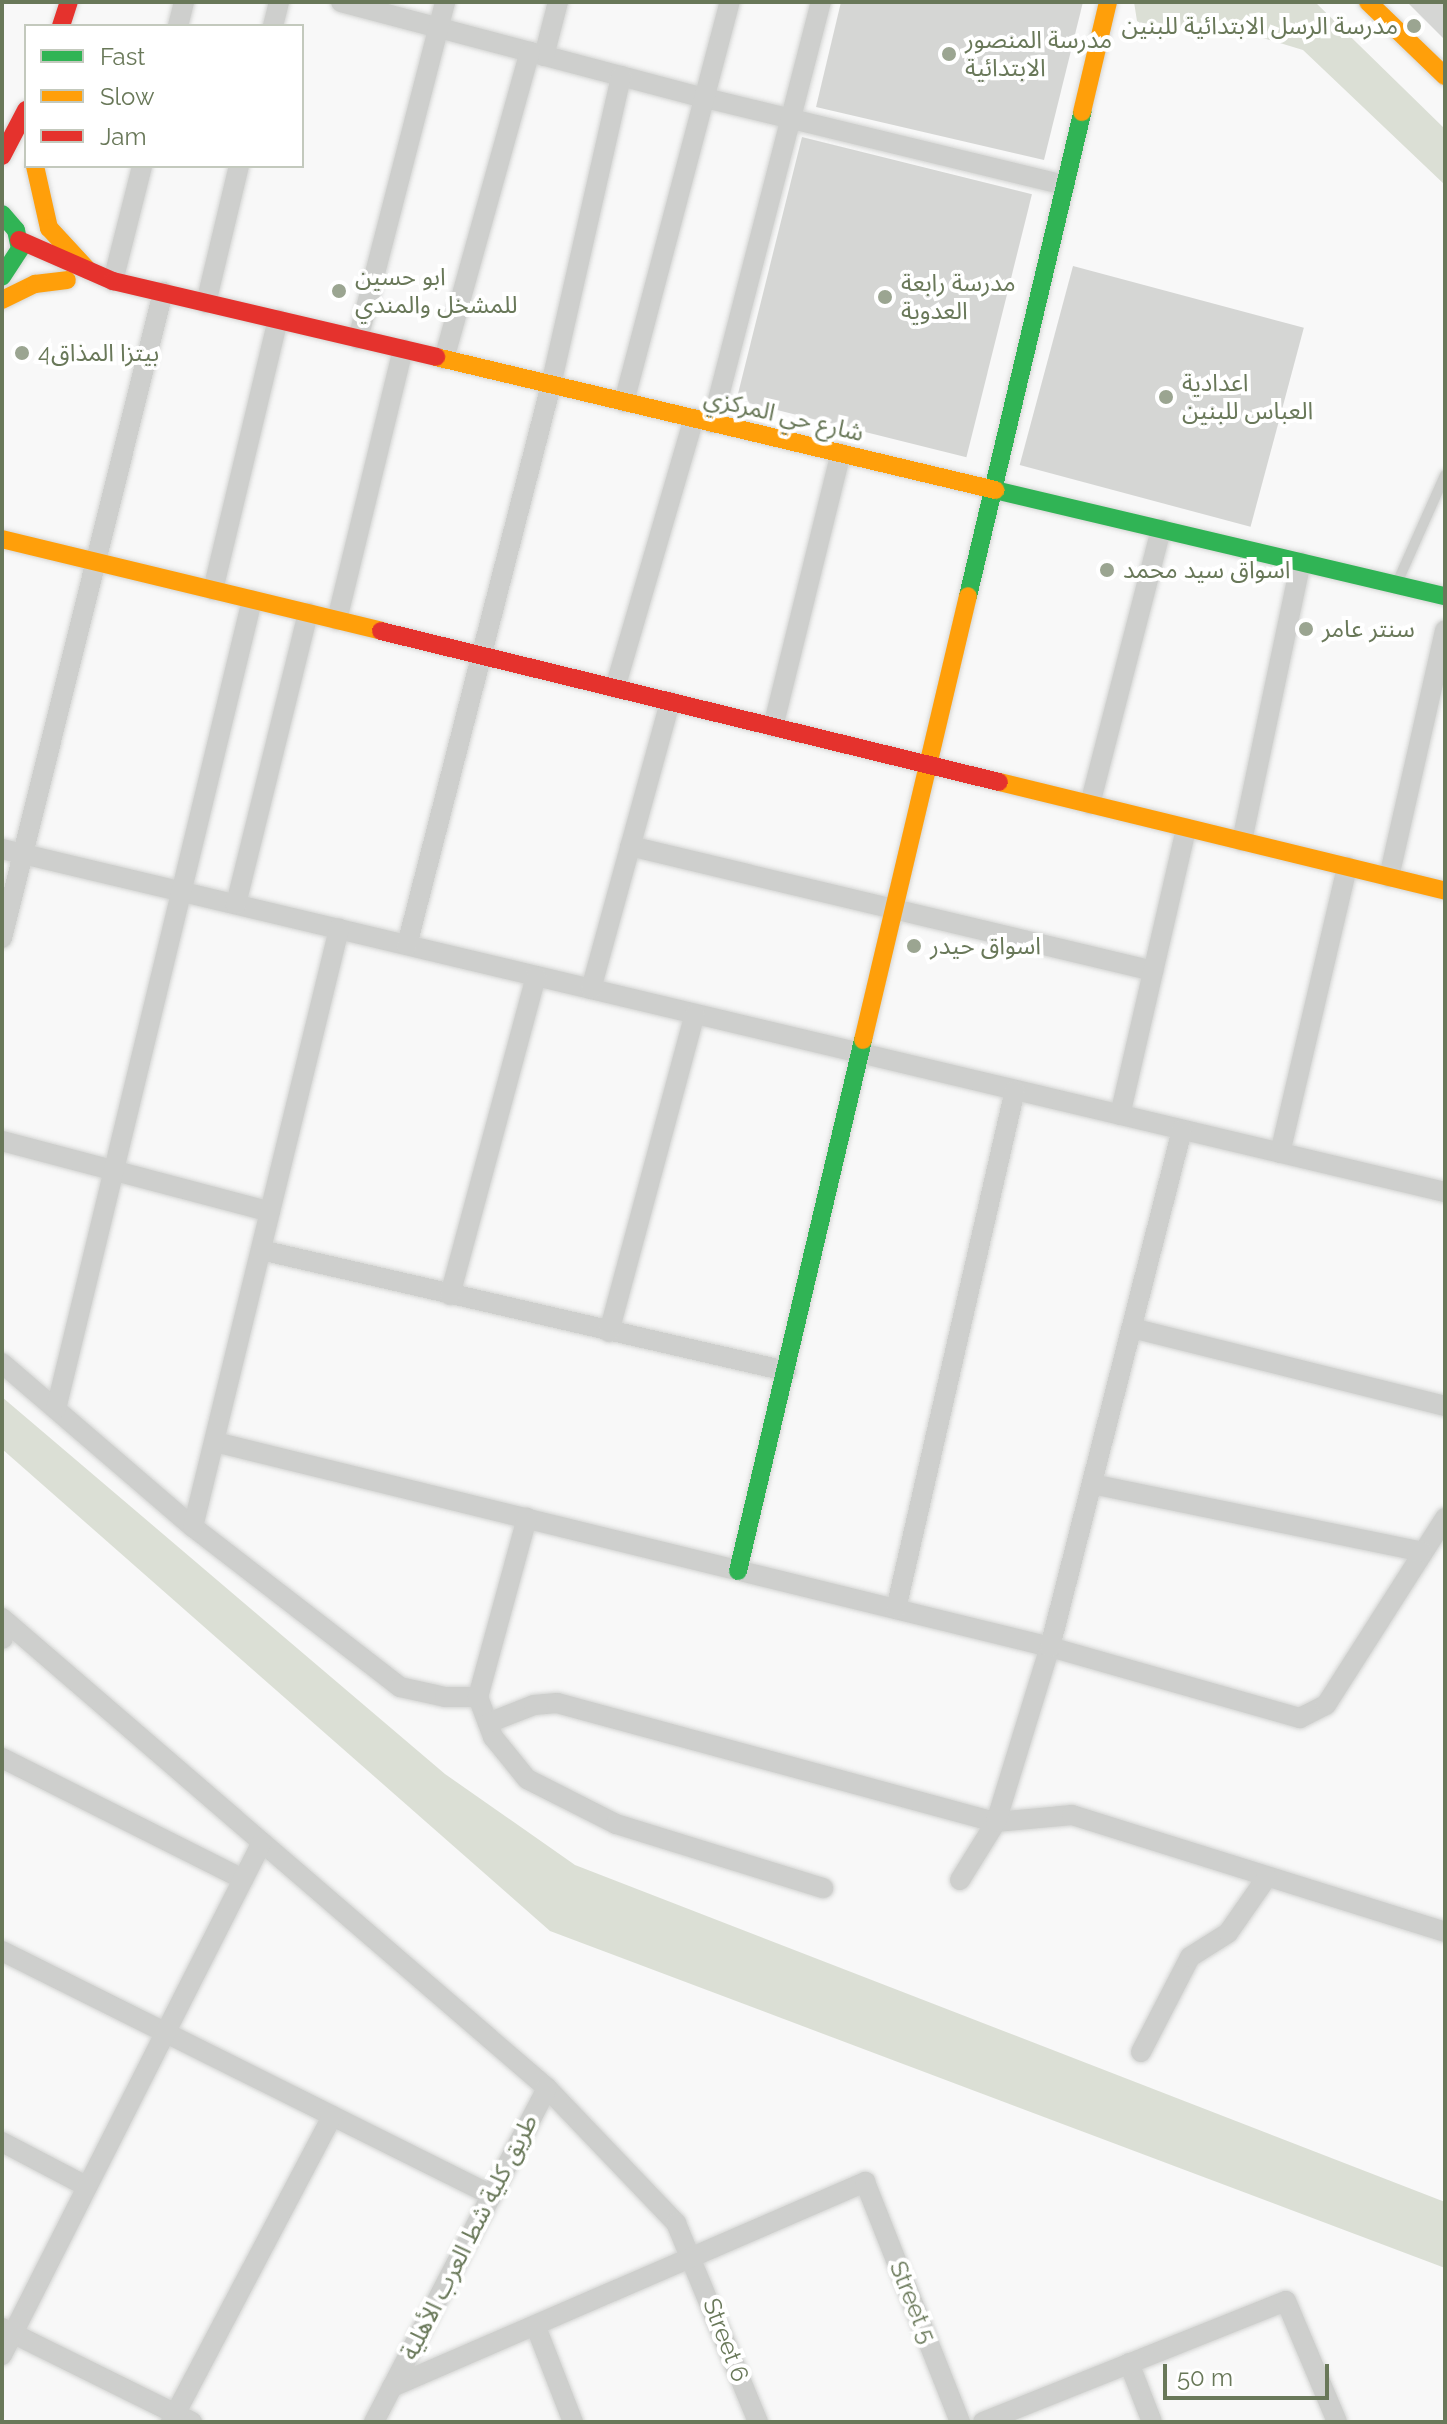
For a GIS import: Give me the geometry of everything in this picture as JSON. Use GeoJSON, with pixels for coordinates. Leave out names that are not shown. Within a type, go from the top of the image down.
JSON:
{"type":"FeatureCollection","features":[{"type":"Feature","properties":{"kind":"street"},"geometry":{"type":"LineString","coordinates":[[62,24],[69,2]]}},
{"type":"Feature","properties":{"kind":"street"},"geometry":{"type":"LineString","coordinates":[[178,24],[184,2]]}},
{"type":"Feature","properties":{"kind":"street"},"geometry":{"type":"LineString","coordinates":[[274,24],[279,2]]}},
{"type":"Feature","properties":{"kind":"street"},"geometry":{"type":"LineString","coordinates":[[341,2],[705,98],[1065,185]]}},
{"type":"Feature","properties":{"kind":"street"},"geometry":{"type":"LineString","coordinates":[[358,339],[445,2]]}},
{"type":"Feature","properties":{"kind":"street"},"geometry":{"type":"LineString","coordinates":[[444,359],[537,54],[558,2]]}},
{"type":"Feature","properties":{"kind":"street"},"geometry":{"type":"LineString","coordinates":[[624,402],[730,2]]}},
{"type":"Feature","properties":{"kind":"street"},"geometry":{"type":"LineString","coordinates":[[615,688],[703,421],[791,118],[821,2]]}},
{"type":"Feature","properties":{"kind":"street"},"geometry":{"type":"LineString","coordinates":[[738,1571],[1108,2]]}},
{"type":"Feature","properties":{"kind":"street"},"geometry":{"type":"LineString","coordinates":[[1368,2],[1445,76]]}},
{"type":"Feature","properties":{"kind":"street"},"geometry":{"type":"LineString","coordinates":[[407,945],[551,385],[621,76]]}},
{"type":"Feature","properties":{"kind":"street"},"geometry":{"type":"LineString","coordinates":[[5,149],[24,114]]}},
{"type":"Feature","properties":{"kind":"street"},"geometry":{"type":"LineString","coordinates":[[5,275],[18,258],[18,235],[32,168]]}},
{"type":"Feature","properties":{"kind":"street"},"geometry":{"type":"LineString","coordinates":[[33,168],[49,228],[88,270]]}},
{"type":"Feature","properties":{"kind":"street"},"geometry":{"type":"LineString","coordinates":[[113,281],[141,168]]}},
{"type":"Feature","properties":{"kind":"street"},"geometry":{"type":"LineString","coordinates":[[206,303],[239,168]]}},
{"type":"Feature","properties":{"kind":"street"},"geometry":{"type":"LineString","coordinates":[[2,214],[18,235]]}},
{"type":"Feature","properties":{"kind":"street","name":"شارع حي المركزي"},"geometry":{"type":"LineString","coordinates":[[18,235],[113,281]]}},
{"type":"Feature","properties":{"kind":"street","name":"شارع حي المركزي"},"geometry":{"type":"LineString","coordinates":[[5,275],[113,281],[163,292],[1445,596]]}},
{"type":"Feature","properties":{"kind":"street"},"geometry":{"type":"LineString","coordinates":[[2,300],[35,284],[67,280]]}},
{"type":"Feature","properties":{"kind":"street"},"geometry":{"type":"LineString","coordinates":[[2,938],[163,292]]}},
{"type":"Feature","properties":{"kind":"street"},"geometry":{"type":"LineString","coordinates":[[213,590],[278,320]]}},
{"type":"Feature","properties":{"kind":"street"},"geometry":{"type":"LineString","coordinates":[[337,620],[403,349]]}},
{"type":"Feature","properties":{"kind":"street"},"geometry":{"type":"LineString","coordinates":[[773,727],[841,453]]}},
{"type":"Feature","properties":{"kind":"street"},"geometry":{"type":"LineString","coordinates":[[1090,804],[1161,529]]}},
{"type":"Feature","properties":{"kind":"street"},"geometry":{"type":"LineString","coordinates":[[2,539],[1445,891]]}},
{"type":"Feature","properties":{"kind":"street"},"geometry":{"type":"LineString","coordinates":[[1242,841],[1301,562]]}},
{"type":"Feature","properties":{"kind":"street"},"geometry":{"type":"LineString","coordinates":[[56,1409],[252,600]]}},
{"type":"Feature","properties":{"kind":"street"},"geometry":{"type":"LineString","coordinates":[[236,904],[308,613]]}},
{"type":"Feature","properties":{"kind":"street"},"geometry":{"type":"LineString","coordinates":[[1389,877],[1445,630]]}},
{"type":"Feature","properties":{"kind":"street"},"geometry":{"type":"LineString","coordinates":[[591,989],[670,702]]}},
{"type":"Feature","properties":{"kind":"street"},"geometry":{"type":"LineString","coordinates":[[1120,1115],[1186,828]]}},
{"type":"Feature","properties":{"kind":"street"},"geometry":{"type":"LineString","coordinates":[[630,846],[1153,971]]}},
{"type":"Feature","properties":{"kind":"street"},"geometry":{"type":"LineString","coordinates":[[2,849],[1280,1153],[1444,1187]]}},
{"type":"Feature","properties":{"kind":"street"},"geometry":{"type":"LineString","coordinates":[[1280,1153],[1347,867]]}},
{"type":"Feature","properties":{"kind":"street"},"geometry":{"type":"LineString","coordinates":[[193,1527],[339,929]]}},
{"type":"Feature","properties":{"kind":"street"},"geometry":{"type":"LineString","coordinates":[[450,1295],[536,976]]}},
{"type":"Feature","properties":{"kind":"street"},"geometry":{"type":"LineString","coordinates":[[609,1332],[695,1014]]}},
{"type":"Feature","properties":{"kind":"street"},"geometry":{"type":"LineString","coordinates":[[896,1609],[1015,1090]]}},
{"type":"Feature","properties":{"kind":"street"},"geometry":{"type":"LineString","coordinates":[[960,1880],[996,1822],[1050,1647],[1182,1130]]}},
{"type":"Feature","properties":{"kind":"street"},"geometry":{"type":"LineString","coordinates":[[2,1141],[270,1212]]}},
{"type":"Feature","properties":{"kind":"street"},"geometry":{"type":"LineString","coordinates":[[261,1250],[786,1371]]}},
{"type":"Feature","properties":{"kind":"street"},"geometry":{"type":"LineString","coordinates":[[1132,1328],[1445,1406]]}},
{"type":"Feature","properties":{"kind":"street"},"geometry":{"type":"LineString","coordinates":[[2,1363],[193,1527],[400,1687],[445,1697],[478,1697]]}},
{"type":"Feature","properties":{"kind":"street"},"geometry":{"type":"LineString","coordinates":[[215,1442],[1050,1647],[1300,1718],[1326,1705],[1445,1518]]}},
{"type":"Feature","properties":{"kind":"street"},"geometry":{"type":"LineString","coordinates":[[1092,1484],[1422,1552]]}},
{"type":"Feature","properties":{"kind":"street"},"geometry":{"type":"LineString","coordinates":[[527,1518],[478,1697],[493,1737],[527,1779],[603,1817],[823,1888]]}},
{"type":"Feature","properties":{"kind":"street","name":"Street 6"},"geometry":{"type":"LineString","coordinates":[[4,1632],[262,1842],[547,2088],[676,2223],[694,2258],[758,2422]]}},
{"type":"Feature","properties":{"kind":"street"},"geometry":{"type":"LineString","coordinates":[[488,1723],[534,1705],[557,1703],[996,1822],[1072,1815],[1445,1932]]}},
{"type":"Feature","properties":{"kind":"street"},"geometry":{"type":"LineString","coordinates":[[2,1758],[243,1879]]}},
{"type":"Feature","properties":{"kind":"street"},"geometry":{"type":"LineString","coordinates":[[2,2355],[7,2331],[86,2186],[262,1842]]}},
{"type":"Feature","properties":{"kind":"street"},"geometry":{"type":"LineString","coordinates":[[1141,2052],[1190,1957],[1234,1927],[1267,1877]]}},
{"type":"Feature","properties":{"kind":"street"},"geometry":{"type":"LineString","coordinates":[[2,1951],[491,2195]]}},
{"type":"Feature","properties":{"kind":"street","name":"طريق كلية شط العرب الأهلية"},"geometry":{"type":"LineString","coordinates":[[374,2422],[547,2088]]}},
{"type":"Feature","properties":{"kind":"street"},"geometry":{"type":"LineString","coordinates":[[7,2331],[180,2419],[332,2116]]}},
{"type":"Feature","properties":{"kind":"street"},"geometry":{"type":"LineString","coordinates":[[2,2142],[86,2186]]}},
{"type":"Feature","properties":{"kind":"street","name":"طريق كلية شط العرب الأهلية"},"geometry":{"type":"LineString","coordinates":[[392,2387],[865,2182]]}},
{"type":"Feature","properties":{"kind":"street","name":"Street 5"},"geometry":{"type":"LineString","coordinates":[[865,2182],[960,2422]]}},
{"type":"Feature","properties":{"kind":"street"},"geometry":{"type":"LineString","coordinates":[[983,2422],[1286,2301],[1337,2422]]}},
{"type":"Feature","properties":{"kind":"street"},"geometry":{"type":"LineString","coordinates":[[536,2327],[573,2422]]}},
{"type":"Feature","properties":{"kind":"street"},"geometry":{"type":"LineString","coordinates":[[1129,2363],[1152,2422]]}},
{"type":"Feature","properties":{"kind":"lane"},"geometry":{"type":"LineString","coordinates":[[1396,585],[1445,475]]}},
{"type":"Feature","properties":{"kind":"shaded area"},"geometry":{"type":"Polygon","coordinates":[[[1134,2],[1315,2],[1445,129],[1445,185],[1303,50],[1233,29],[1147,27],[1137,21],[1134,2]]]}},
{"type":"Feature","properties":{"kind":"shaded area"},"geometry":{"type":"Polygon","coordinates":[[[2,1397],[445,1774],[575,1865],[1445,2202],[1445,2268],[550,1931],[2,1449],[2,1397]]]}},
{"type":"Feature","properties":{"kind":"building","name":"مدرسة المنصور الابتدائية"},"geometry":{"type":"Polygon","coordinates":[[[841,2],[1083,2],[1044,160],[816,107],[841,2]]]}},
{"type":"Feature","properties":{"kind":"building"},"geometry":{"type":"Polygon","coordinates":[[[1407,2],[1445,2],[1445,40],[1407,2]]]}},
{"type":"Feature","properties":{"kind":"building","name":"مدرسة رابعة العدوية"},"geometry":{"type":"Polygon","coordinates":[[[802,137],[1032,194],[966,457],[736,400],[802,137]]]}},
{"type":"Feature","properties":{"kind":"building","name":"اعدادية العباس للبنين"},"geometry":{"type":"Polygon","coordinates":[[[1073,266],[1304,328],[1251,527],[1020,465],[1073,266]]]}},
{"type":"Feature","properties":{"kind":"traffic: fast"},"geometry":{"type":"LineString","coordinates":[[968,596],[1082,112]]}},
{"type":"Feature","properties":{"kind":"traffic: fast"},"geometry":{"type":"LineString","coordinates":[[2,214],[16,230],[20,249],[2,277]]}},
{"type":"Feature","properties":{"kind":"traffic: fast"},"geometry":{"type":"LineString","coordinates":[[995,490],[1445,596]]}},
{"type":"Feature","properties":{"kind":"traffic: fast"},"geometry":{"type":"LineString","coordinates":[[738,1571],[863,1040]]}},
{"type":"Feature","properties":{"kind":"traffic: slow"},"geometry":{"type":"LineString","coordinates":[[1082,112],[1108,2]]}},
{"type":"Feature","properties":{"kind":"traffic: slow"},"geometry":{"type":"LineString","coordinates":[[1368,2],[1445,76]]}},
{"type":"Feature","properties":{"kind":"traffic: slow"},"geometry":{"type":"LineString","coordinates":[[35,168],[49,228],[88,270]]}},
{"type":"Feature","properties":{"kind":"traffic: slow"},"geometry":{"type":"LineString","coordinates":[[2,300],[35,284],[67,280]]}},
{"type":"Feature","properties":{"kind":"traffic: slow"},"geometry":{"type":"LineString","coordinates":[[436,357],[995,490]]}},
{"type":"Feature","properties":{"kind":"traffic: slow"},"geometry":{"type":"LineString","coordinates":[[2,539],[381,631]]}},
{"type":"Feature","properties":{"kind":"traffic: slow"},"geometry":{"type":"LineString","coordinates":[[863,1040],[968,596]]}},
{"type":"Feature","properties":{"kind":"traffic: slow"},"geometry":{"type":"LineString","coordinates":[[999,782],[1445,891]]}},
{"type":"Feature","properties":{"kind":"traffic: jam"},"geometry":{"type":"LineString","coordinates":[[62,24],[69,2]]}},
{"type":"Feature","properties":{"kind":"traffic: jam"},"geometry":{"type":"LineString","coordinates":[[2,156],[24,114]]}},
{"type":"Feature","properties":{"kind":"traffic: jam"},"geometry":{"type":"LineString","coordinates":[[19,240],[113,281],[436,357]]}},
{"type":"Feature","properties":{"kind":"traffic: jam"},"geometry":{"type":"LineString","coordinates":[[381,631],[999,782]]}},
{"type":"Feature","properties":{"kind":"place","name":"مدرسة الرسل الابتدائية للبنين"},"geometry":{"type":"Point","coordinates":[1414,26]}},
{"type":"Feature","properties":{"kind":"place","name":"مدرسة المنصور الابتدائية"},"geometry":{"type":"Point","coordinates":[949,54]}},
{"type":"Feature","properties":{"kind":"place","name":"ابو حسين للمشخل والمندي"},"geometry":{"type":"Point","coordinates":[339,291]}},
{"type":"Feature","properties":{"kind":"place","name":"مدرسة رابعة العدوية"},"geometry":{"type":"Point","coordinates":[885,297]}},
{"type":"Feature","properties":{"kind":"place","name":"بيتزا المذاق4"},"geometry":{"type":"Point","coordinates":[22,353]}},
{"type":"Feature","properties":{"kind":"place","name":"اعدادية العباس للبنين"},"geometry":{"type":"Point","coordinates":[1166,397]}},
{"type":"Feature","properties":{"kind":"place","name":"اسواق سيد محمد"},"geometry":{"type":"Point","coordinates":[1107,570]}},
{"type":"Feature","properties":{"kind":"place","name":"سنتر عامر"},"geometry":{"type":"Point","coordinates":[1306,629]}},
{"type":"Feature","properties":{"kind":"place","name":"اسواق حيدر"},"geometry":{"type":"Point","coordinates":[914,946]}}]}
